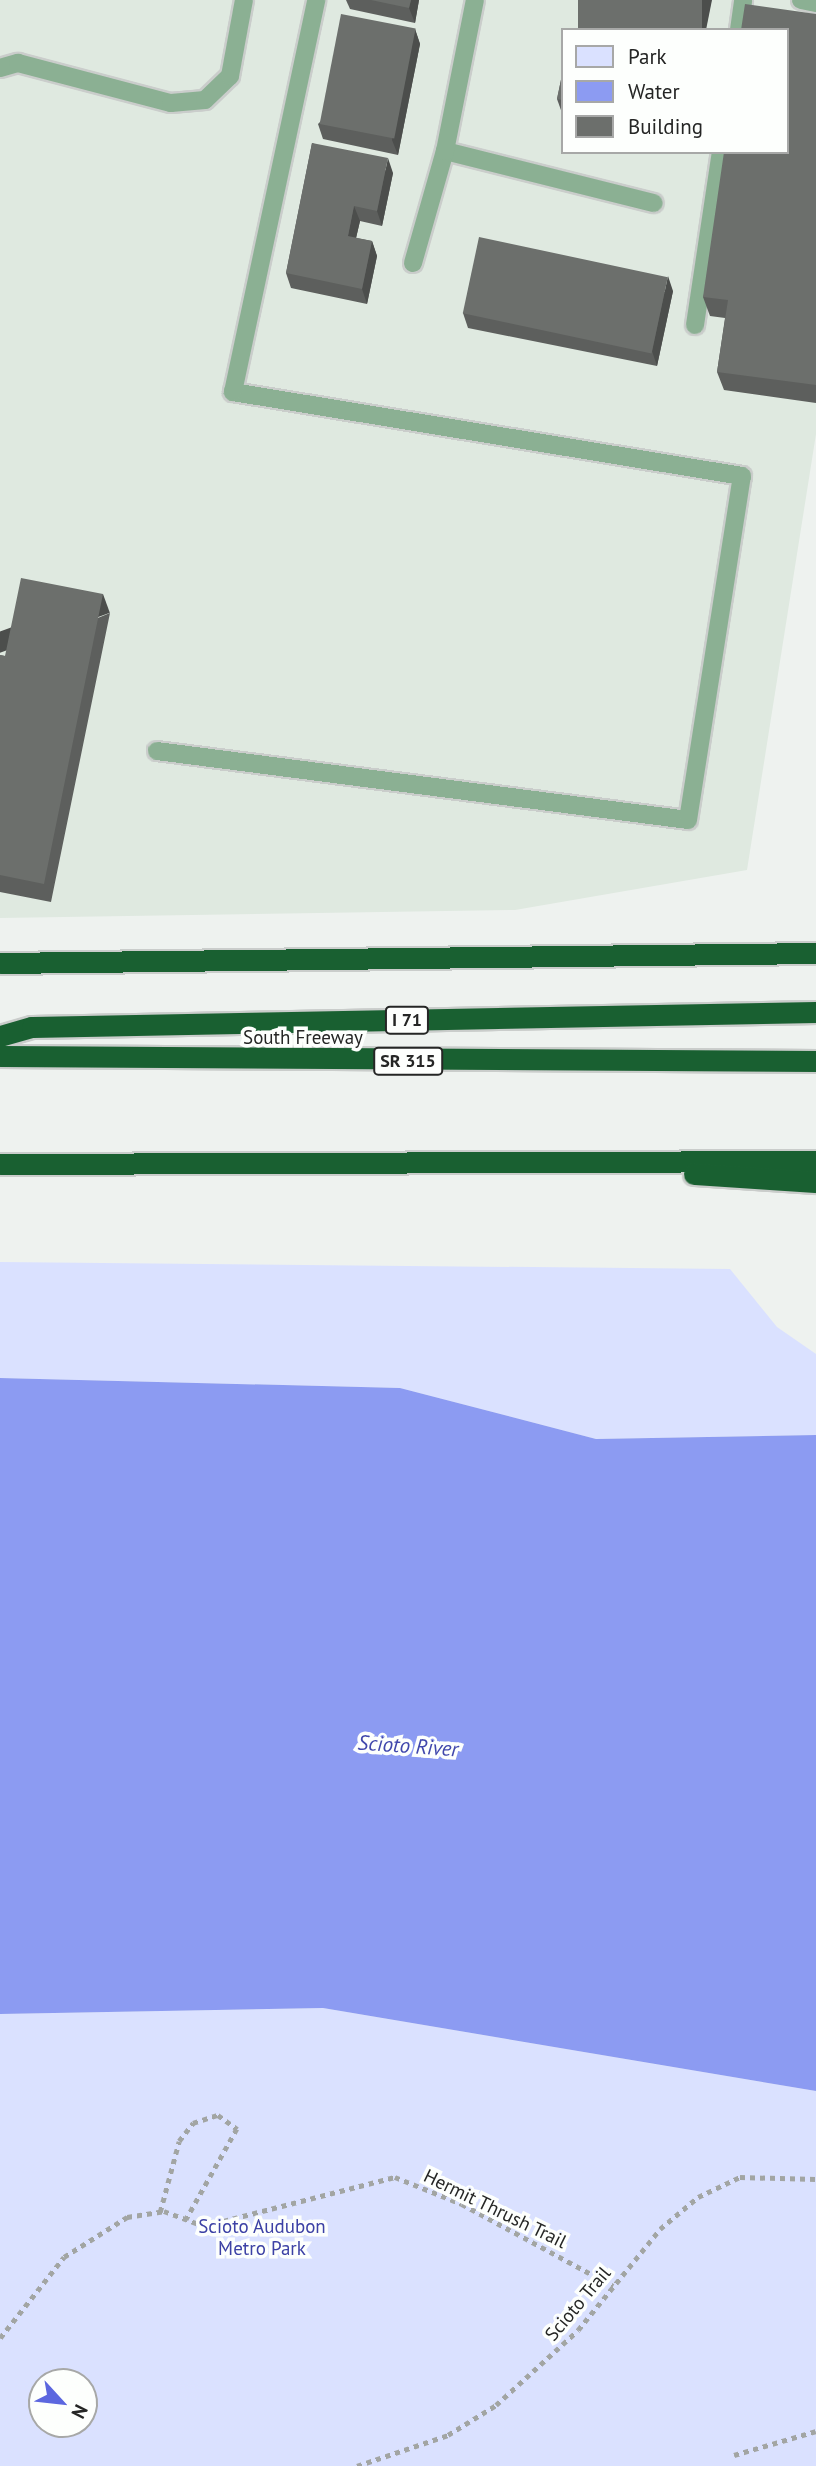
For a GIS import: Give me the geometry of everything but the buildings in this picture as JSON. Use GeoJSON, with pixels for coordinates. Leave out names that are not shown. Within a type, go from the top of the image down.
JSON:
{"type":"FeatureCollection","features":[{"type":"Feature","properties":{"kind":"highway"},"geometry":{"type":"LineString","coordinates":[[0,963],[816,953]]}},
{"type":"Feature","properties":{"kind":"highway","name":"I 71"},"geometry":{"type":"LineString","coordinates":[[0,1036],[32,1027],[816,1012]]}},
{"type":"Feature","properties":{"kind":"highway","name":"South Freeway"},"geometry":{"type":"LineString","coordinates":[[0,1056],[816,1061]]}},
{"type":"Feature","properties":{"kind":"highway"},"geometry":{"type":"LineString","coordinates":[[0,1164],[816,1161]]}},
{"type":"Feature","properties":{"kind":"highway"},"geometry":{"type":"LineString","coordinates":[[507,1163],[816,1182]]}},
{"type":"Feature","properties":{"kind":"lane"},"geometry":{"type":"LineString","coordinates":[[0,68],[18,63],[171,103],[205,100],[230,76],[244,0]]}},
{"type":"Feature","properties":{"kind":"lane"},"geometry":{"type":"LineString","coordinates":[[157,751],[688,820],[742,475],[233,392],[316,0]]}},
{"type":"Feature","properties":{"kind":"lane"},"geometry":{"type":"LineString","coordinates":[[413,263],[445,151],[475,0]]}},
{"type":"Feature","properties":{"kind":"lane"},"geometry":{"type":"LineString","coordinates":[[739,28],[743,0]]}},
{"type":"Feature","properties":{"kind":"lane"},"geometry":{"type":"LineString","coordinates":[[801,0],[816,3]]}},
{"type":"Feature","properties":{"kind":"lane"},"geometry":{"type":"LineString","coordinates":[[445,151],[654,203]]}},
{"type":"Feature","properties":{"kind":"lane"},"geometry":{"type":"LineString","coordinates":[[695,325],[721,154]]}},
{"type":"Feature","properties":{"kind":"path"},"geometry":{"type":"LineString","coordinates":[[160,2212],[179,2141],[193,2123],[218,2115],[237,2129],[187,2220]]}},
{"type":"Feature","properties":{"kind":"path","name":"Hermit Thrush Trail"},"geometry":{"type":"LineString","coordinates":[[0,2338],[64,2257],[127,2217],[160,2212],[204,2226],[395,2176],[462,2204],[613,2286]]}},
{"type":"Feature","properties":{"kind":"path","name":"Scioto Trail"},"geometry":{"type":"LineString","coordinates":[[357,2466],[448,2435],[496,2405],[578,2330],[613,2286],[698,2197],[740,2177],[816,2179]]}},
{"type":"Feature","properties":{"kind":"path"},"geometry":{"type":"LineString","coordinates":[[734,2455],[816,2431]]}},
{"type":"Feature","properties":{"kind":"shaded area"},"geometry":{"type":"Polygon","coordinates":[[[0,0],[816,0],[816,434],[747,870],[515,910],[0,918],[0,0]]]}},
{"type":"Feature","properties":{"kind":"green space"},"geometry":{"type":"Polygon","coordinates":[[[0,1262],[730,1269],[777,1327],[816,1354],[816,1435],[596,1439],[400,1388],[0,1378],[0,1262]]]}},
{"type":"Feature","properties":{"kind":"green space","name":"Scioto Audubon Metro Park"},"geometry":{"type":"Polygon","coordinates":[[[323,2008],[816,2091],[816,2466],[0,2466],[0,2014],[323,2008]]]}},
{"type":"Feature","properties":{"kind":"water","name":"Scioto River"},"geometry":{"type":"Polygon","coordinates":[[[0,1378],[400,1388],[596,1439],[816,1435],[816,2091],[323,2008],[0,2014],[0,1378]]]}}]}
